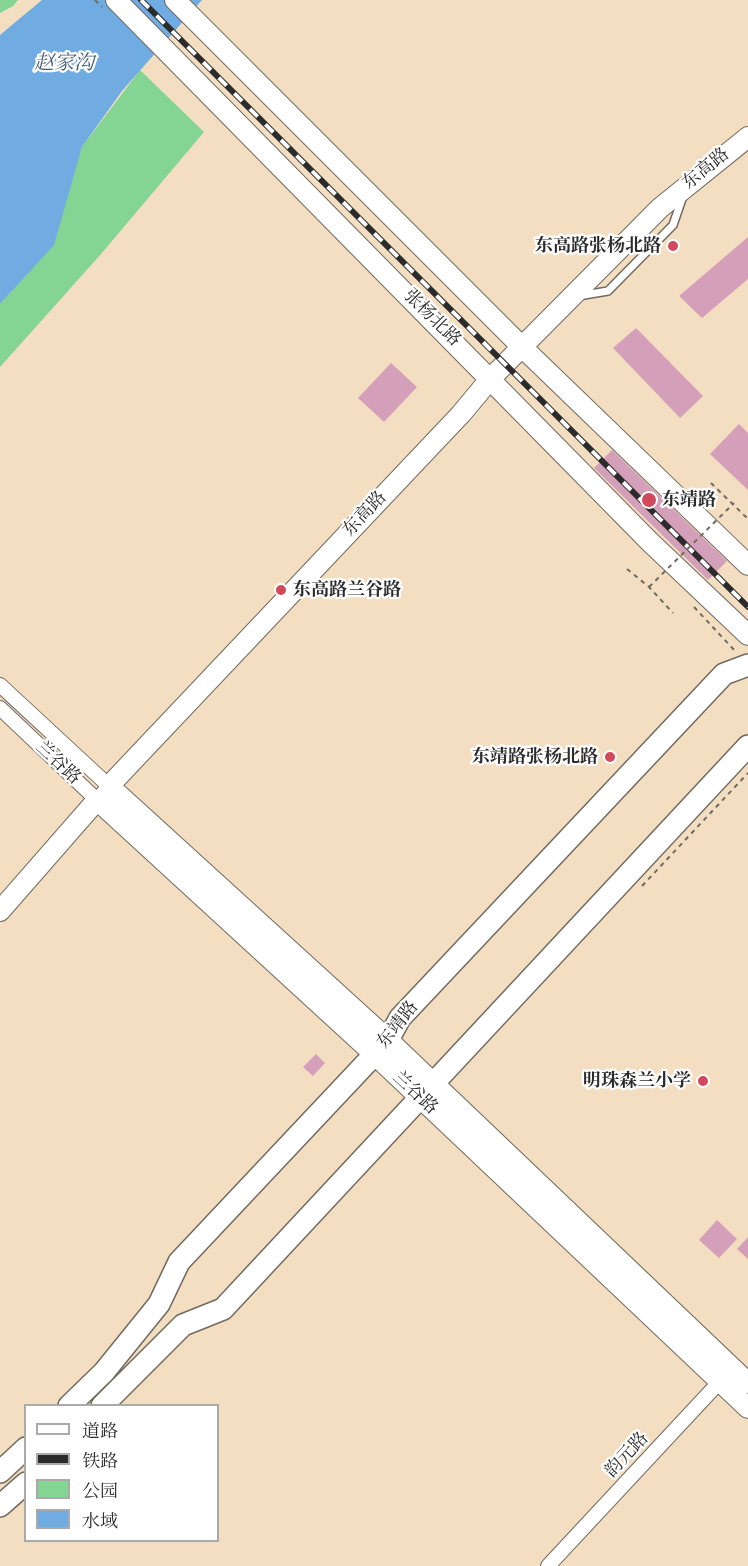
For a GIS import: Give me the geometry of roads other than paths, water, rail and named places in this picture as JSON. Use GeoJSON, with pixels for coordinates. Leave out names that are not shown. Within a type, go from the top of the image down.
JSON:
{"type":"FeatureCollection","features":[{"type":"Feature","properties":{"kind":"main road","name":"东靖路"},"geometry":{"type":"LineString","coordinates":[[71,1404],[104,1372],[159,1304],[179,1262],[381,1048],[400,1018],[716,682],[724,674],[748,665]]}},
{"type":"Feature","properties":{"kind":"main road"},"geometry":{"type":"LineString","coordinates":[[104,1404],[183,1325],[223,1309],[748,746]]}},
{"type":"Feature","properties":{"kind":"main road"},"geometry":{"type":"LineString","coordinates":[[0,1472],[24,1450]]}},
{"type":"Feature","properties":{"kind":"main road"},"geometry":{"type":"LineString","coordinates":[[0,1506],[24,1485]]}},
{"type":"Feature","properties":{"kind":"street","name":"张杨北路"},"geometry":{"type":"LineString","coordinates":[[116,0],[491,378],[650,542],[748,636]]}},
{"type":"Feature","properties":{"kind":"street"},"geometry":{"type":"LineString","coordinates":[[175,0],[522,347],[748,565]]}},
{"type":"Feature","properties":{"kind":"street","name":"东高路"},"geometry":{"type":"LineString","coordinates":[[0,911],[103,793],[461,414],[491,378],[660,208],[748,137]]}},
{"type":"Feature","properties":{"kind":"street","name":"兰谷路"},"geometry":{"type":"LineString","coordinates":[[0,685],[103,793]]}},
{"type":"Feature","properties":{"kind":"street","name":"兰谷路"},"geometry":{"type":"LineString","coordinates":[[0,708],[103,793],[427,1091],[727,1375],[748,1408]]}},
{"type":"Feature","properties":{"kind":"street","name":"兰谷路"},"geometry":{"type":"LineString","coordinates":[[727,1375],[748,1383]]}},
{"type":"Feature","properties":{"kind":"street","name":"韵元路"},"geometry":{"type":"LineString","coordinates":[[548,1566],[727,1375]]}},
{"type":"Feature","properties":{"kind":"water","name":"赵家沟"},"geometry":{"type":"Polygon","coordinates":[[[42,0],[202,0],[122,91],[82,147],[54,245],[0,304],[0,35],[42,0]]]}},
{"type":"Feature","properties":{"kind":"railway"},"geometry":{"type":"LineString","coordinates":[[141,0],[748,607]]}},
{"type":"Feature","properties":{"kind":"place","name":"东高路张杨北路"},"geometry":{"type":"Point","coordinates":[673,246]}},
{"type":"Feature","properties":{"kind":"place","name":"东靖路"},"geometry":{"type":"Point","coordinates":[649,500]}},
{"type":"Feature","properties":{"kind":"place","name":"东高路兰谷路"},"geometry":{"type":"Point","coordinates":[281,590]}},
{"type":"Feature","properties":{"kind":"place","name":"东靖路张杨北路"},"geometry":{"type":"Point","coordinates":[610,757]}},
{"type":"Feature","properties":{"kind":"place","name":"明珠森兰小学"},"geometry":{"type":"Point","coordinates":[703,1081]}}]}
